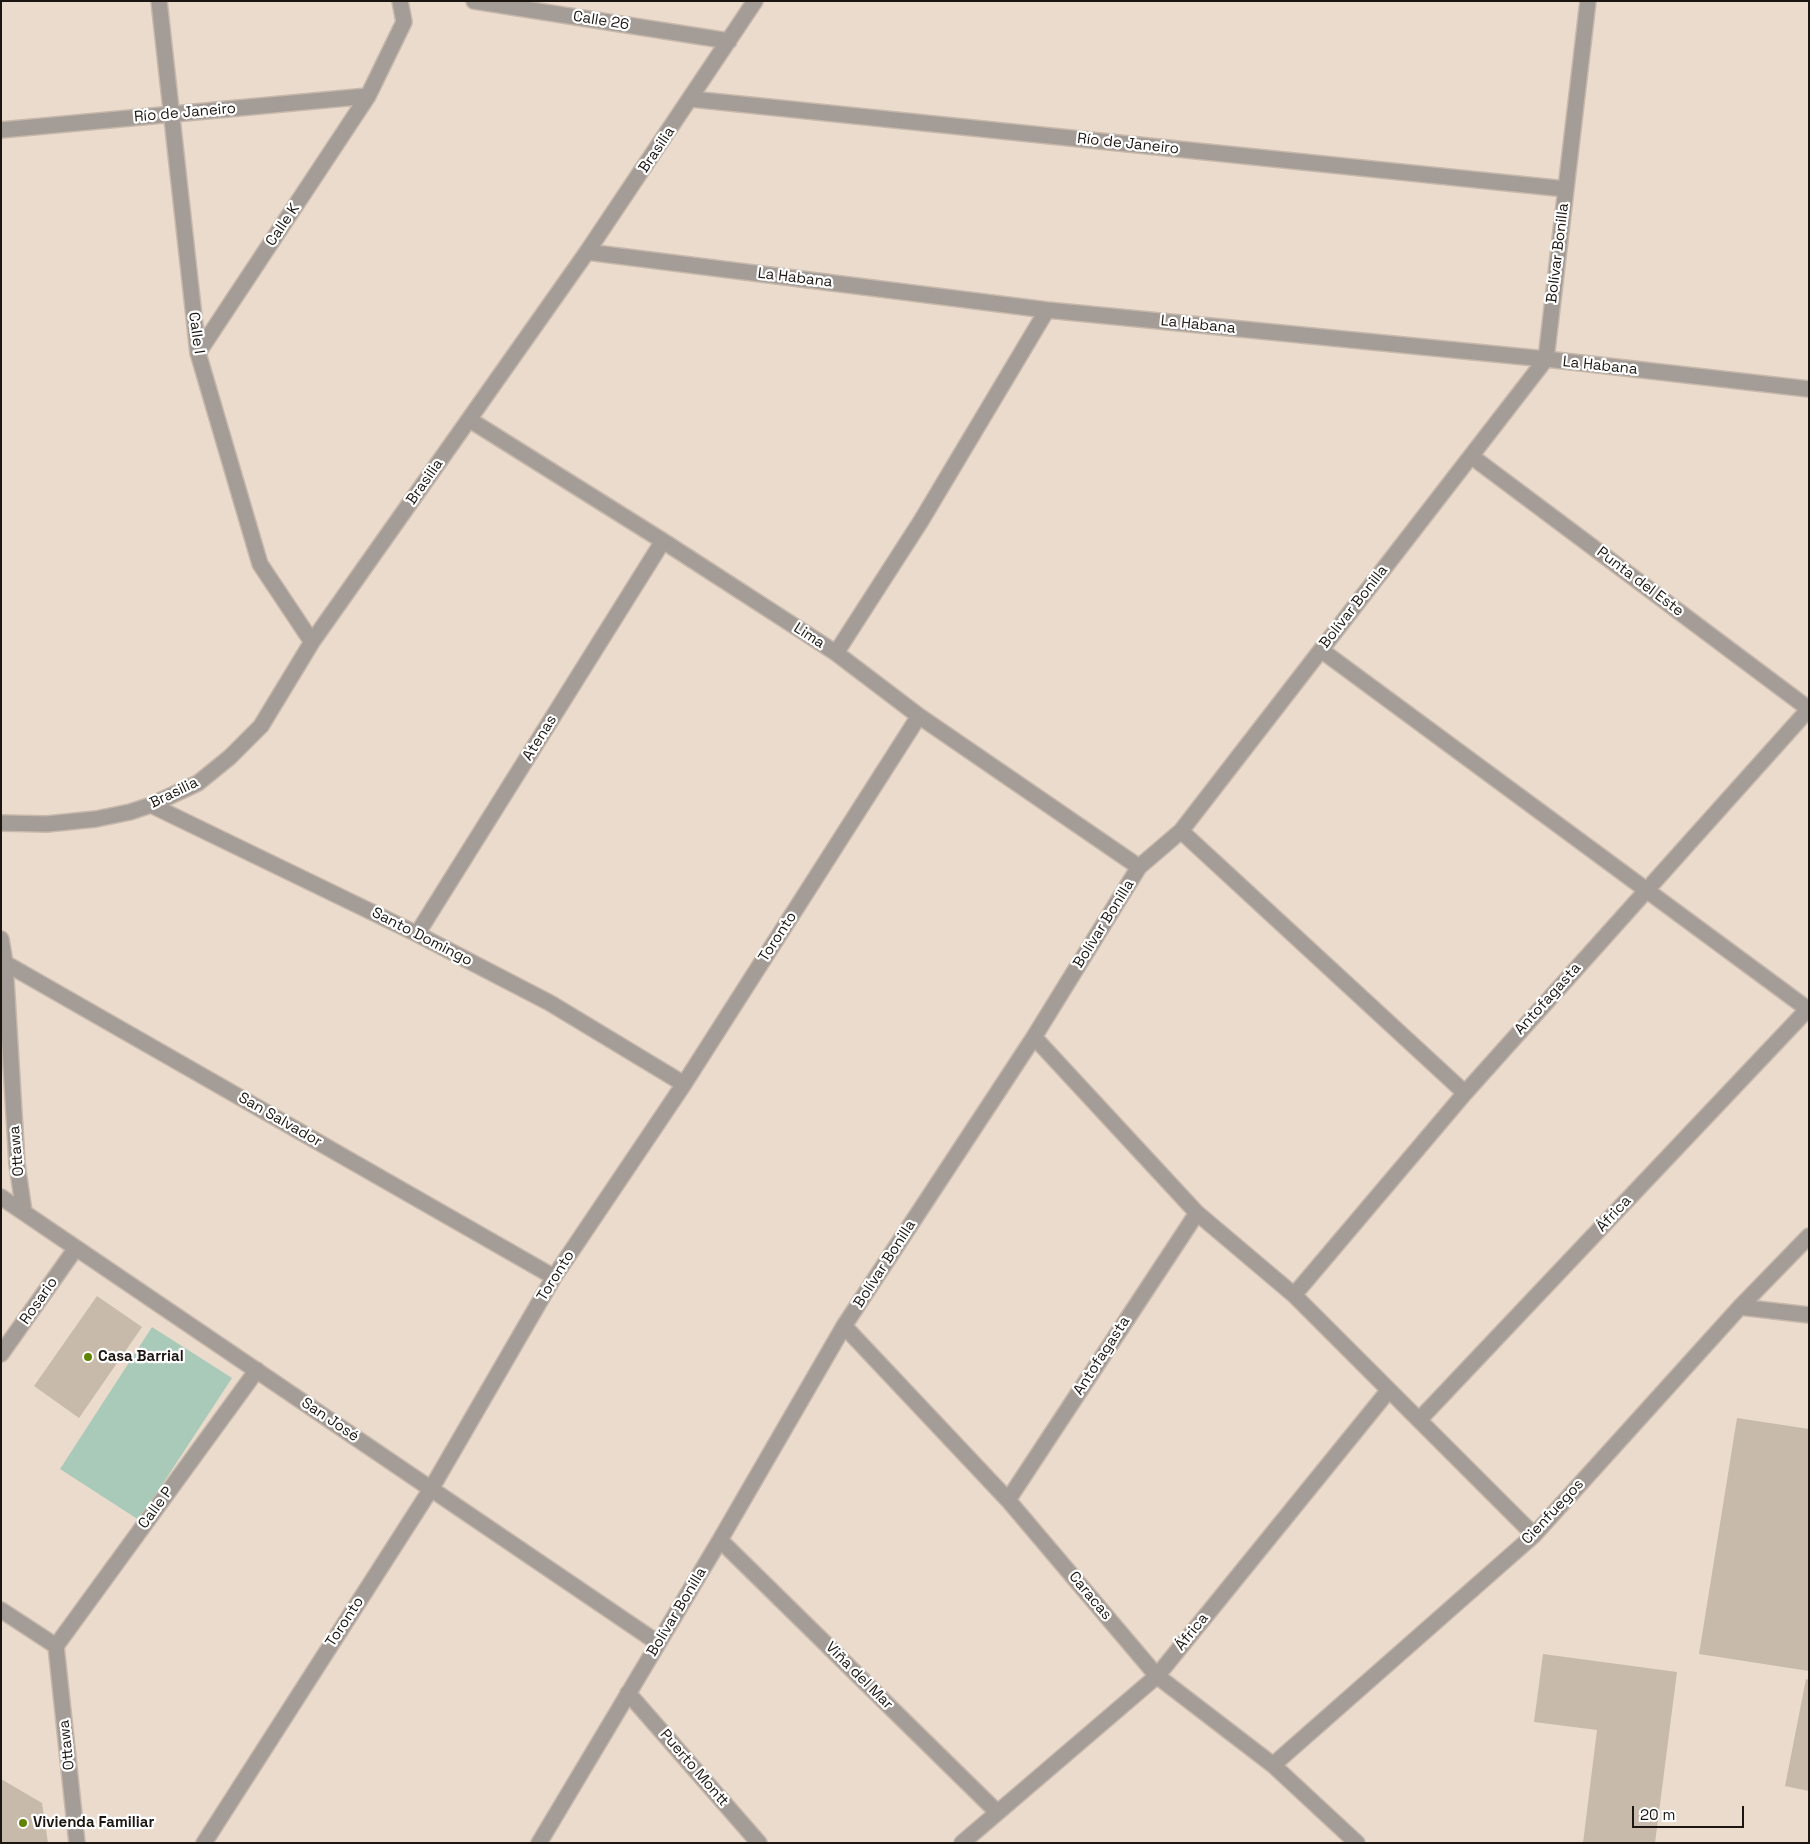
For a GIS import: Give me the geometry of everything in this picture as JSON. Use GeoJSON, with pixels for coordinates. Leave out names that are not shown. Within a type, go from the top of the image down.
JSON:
{"type":"FeatureCollection","features":[{"type":"Feature","properties":{"kind":"street","name":"Calle I"},"geometry":{"type":"LineString","coordinates":[[159,1],[170,114],[198,353],[260,564],[312,642]]}},
{"type":"Feature","properties":{"kind":"street","name":"Calle K"},"geometry":{"type":"LineString","coordinates":[[198,353],[368,96],[404,22],[400,1]]}},
{"type":"Feature","properties":{"kind":"street","name":"Calle 26"},"geometry":{"type":"LineString","coordinates":[[474,1],[729,41]]}},
{"type":"Feature","properties":{"kind":"street","name":"Brasilia"},"geometry":{"type":"LineString","coordinates":[[1,823],[47,824],[96,819],[130,812],[151,805],[198,783],[246,742],[260,726],[312,642],[587,252],[755,1]]}},
{"type":"Feature","properties":{"kind":"street","name":"Bolívar Bonilla"},"geometry":{"type":"LineString","coordinates":[[539,1843],[720,1540],[844,1326],[1034,1037],[1139,868],[1181,831],[1546,359],[1588,1]]}},
{"type":"Feature","properties":{"kind":"street","name":"Río de Janeiro"},"geometry":{"type":"LineString","coordinates":[[1,130],[368,96]]}},
{"type":"Feature","properties":{"kind":"street","name":"Río de Janeiro"},"geometry":{"type":"LineString","coordinates":[[691,99],[1566,188]]}},
{"type":"Feature","properties":{"kind":"street","name":"La Habana"},"geometry":{"type":"LineString","coordinates":[[587,252],[1047,310],[1546,359],[1809,389]]}},
{"type":"Feature","properties":{"kind":"street"},"geometry":{"type":"LineString","coordinates":[[836,653],[921,521],[1047,310]]}},
{"type":"Feature","properties":{"kind":"street","name":"Lima"},"geometry":{"type":"LineString","coordinates":[[470,420],[663,541],[836,653],[919,716],[1139,868]]}},
{"type":"Feature","properties":{"kind":"street","name":"Punta del Este"},"geometry":{"type":"LineString","coordinates":[[1471,456],[1809,709]]}},
{"type":"Feature","properties":{"kind":"street","name":"Atenas"},"geometry":{"type":"LineString","coordinates":[[417,934],[663,541]]}},
{"type":"Feature","properties":{"kind":"street"},"geometry":{"type":"LineString","coordinates":[[1321,650],[1808,1009]]}},
{"type":"Feature","properties":{"kind":"street","name":"Antofagasta"},"geometry":{"type":"LineString","coordinates":[[1294,1295],[1465,1093],[1809,709]]}},
{"type":"Feature","properties":{"kind":"street","name":"Toronto"},"geometry":{"type":"LineString","coordinates":[[204,1843],[431,1488],[554,1277],[684,1084],[919,716]]}},
{"type":"Feature","properties":{"kind":"street","name":"Santo Domingo"},"geometry":{"type":"LineString","coordinates":[[151,805],[417,934],[550,1003],[684,1084]]}},
{"type":"Feature","properties":{"kind":"street"},"geometry":{"type":"LineString","coordinates":[[1181,831],[1465,1093]]}},
{"type":"Feature","properties":{"kind":"street","name":"Ottawa"},"geometry":{"type":"LineString","coordinates":[[1,939],[5,963],[17,1164],[24,1212]]}},
{"type":"Feature","properties":{"kind":"street","name":"San Salvador"},"geometry":{"type":"LineString","coordinates":[[5,963],[554,1277]]}},
{"type":"Feature","properties":{"kind":"street","name":"África"},"geometry":{"type":"LineString","coordinates":[[1420,1420],[1808,1009]]}},
{"type":"Feature","properties":{"kind":"street"},"geometry":{"type":"LineString","coordinates":[[1034,1037],[1197,1213],[1294,1295],[1534,1535]]}},
{"type":"Feature","properties":{"kind":"street","name":"San José"},"geometry":{"type":"LineString","coordinates":[[1,1197],[658,1644]]}},
{"type":"Feature","properties":{"kind":"street","name":"Antofagasta"},"geometry":{"type":"LineString","coordinates":[[1008,1500],[1197,1213]]}},
{"type":"Feature","properties":{"kind":"street","name":"Cienfuegos"},"geometry":{"type":"LineString","coordinates":[[1273,1765],[1534,1535],[1740,1307],[1809,1236]]}},
{"type":"Feature","properties":{"kind":"street","name":"Rosario"},"geometry":{"type":"LineString","coordinates":[[1,1354],[76,1248]]}},
{"type":"Feature","properties":{"kind":"street"},"geometry":{"type":"LineString","coordinates":[[1740,1307],[1809,1315]]}},
{"type":"Feature","properties":{"kind":"street","name":"Caracas"},"geometry":{"type":"LineString","coordinates":[[844,1326],[1008,1500],[1157,1676],[1273,1765],[1357,1843]]}},
{"type":"Feature","properties":{"kind":"street","name":"Calle P"},"geometry":{"type":"LineString","coordinates":[[56,1646],[257,1370]]}},
{"type":"Feature","properties":{"kind":"street","name":"África"},"geometry":{"type":"LineString","coordinates":[[962,1843],[1157,1676],[1389,1390]]}},
{"type":"Feature","properties":{"kind":"street","name":"Viña del Mar"},"geometry":{"type":"LineString","coordinates":[[720,1540],[997,1812]]}},
{"type":"Feature","properties":{"kind":"street"},"geometry":{"type":"LineString","coordinates":[[1,1610],[56,1646]]}},
{"type":"Feature","properties":{"kind":"street","name":"Ottawa"},"geometry":{"type":"LineString","coordinates":[[56,1646],[77,1843]]}},
{"type":"Feature","properties":{"kind":"street","name":"Puerto Montt"},"geometry":{"type":"LineString","coordinates":[[628,1693],[759,1843]]}},
{"type":"Feature","properties":{"kind":"green space"},"geometry":{"type":"Polygon","coordinates":[[[152,1327],[232,1378],[139,1520],[60,1469],[152,1327]]]}},
{"type":"Feature","properties":{"kind":"building","name":"Casa Barrial"},"geometry":{"type":"Polygon","coordinates":[[[97,1296],[142,1327],[79,1418],[34,1386],[97,1296]]]}},
{"type":"Feature","properties":{"kind":"building"},"geometry":{"type":"Polygon","coordinates":[[[1737,1418],[1809,1429],[1809,1671],[1699,1654],[1737,1418]]]}},
{"type":"Feature","properties":{"kind":"building"},"geometry":{"type":"Polygon","coordinates":[[[1543,1654],[1677,1672],[1655,1843],[1583,1843],[1597,1730],[1534,1722],[1543,1654]]]}},
{"type":"Feature","properties":{"kind":"building"},"geometry":{"type":"Polygon","coordinates":[[[1806,1679],[1809,1680],[1809,1791],[1785,1786],[1806,1679]]]}},
{"type":"Feature","properties":{"kind":"building","name":"Vivienda Familiar"},"geometry":{"type":"Polygon","coordinates":[[[1,1779],[42,1803],[48,1843],[1,1843],[1,1779]]]}},
{"type":"Feature","properties":{"kind":"place","name":"Casa Barrial"},"geometry":{"type":"Point","coordinates":[88,1357]}},
{"type":"Feature","properties":{"kind":"place","name":"Vivienda Familiar"},"geometry":{"type":"Point","coordinates":[23,1823]}}]}
